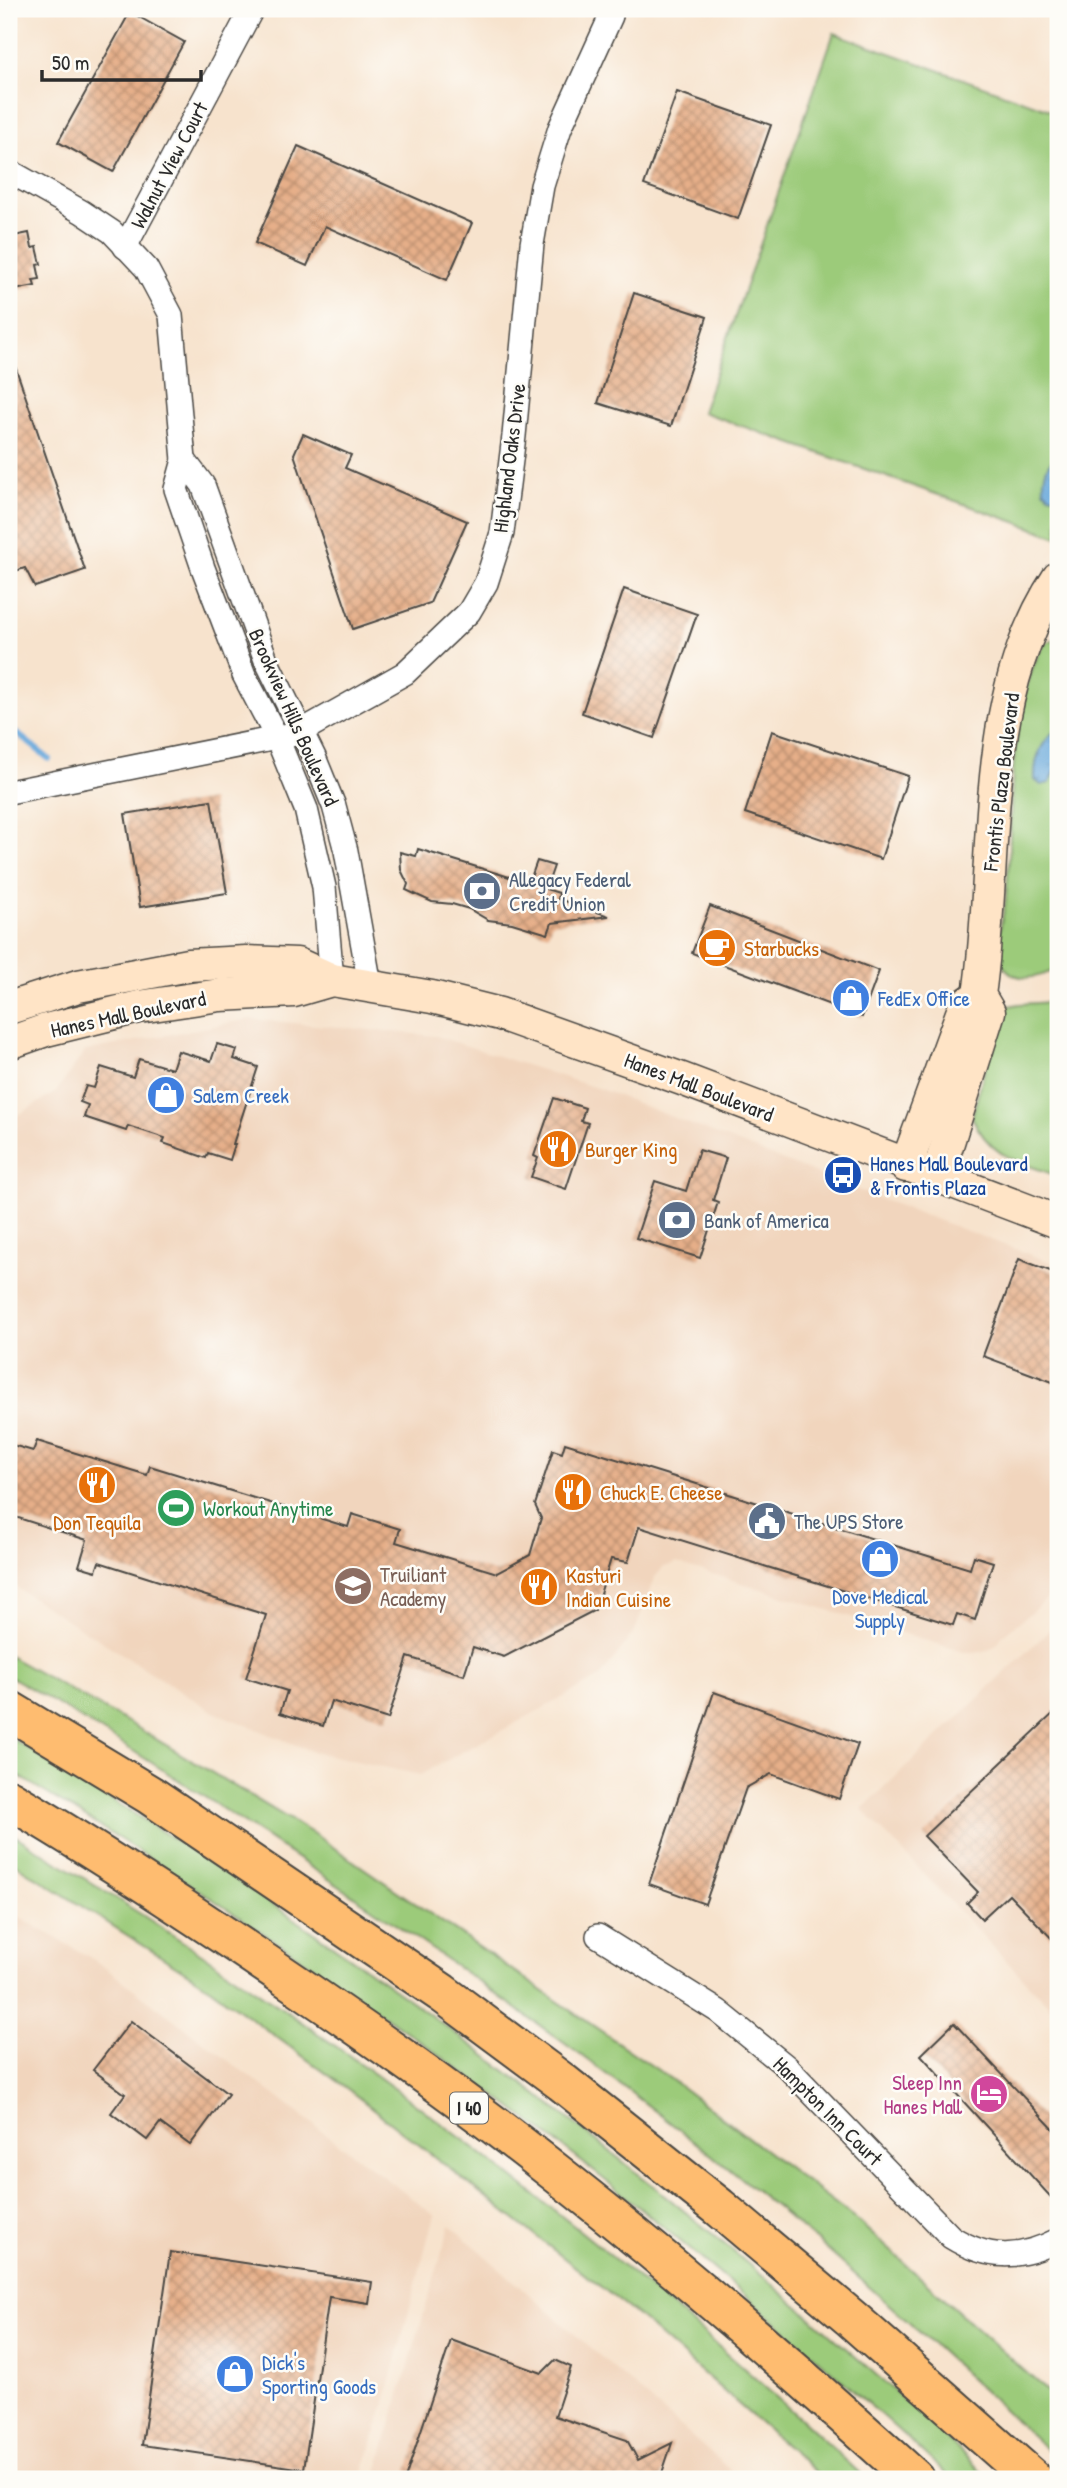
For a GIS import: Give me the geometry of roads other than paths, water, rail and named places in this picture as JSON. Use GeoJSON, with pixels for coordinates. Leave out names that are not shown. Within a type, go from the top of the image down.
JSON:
{"type":"FeatureCollection","features":[{"type":"Feature","properties":{"kind":"highway"},"geometry":{"type":"LineString","coordinates":[[9,1710],[150,1795],[442,1993],[562,2082],[719,2207],[862,2328],[1033,2479]]}},
{"type":"Feature","properties":{"kind":"highway","name":"I 40"},"geometry":{"type":"LineString","coordinates":[[9,1799],[204,1922],[370,2035],[545,2164],[682,2276],[915,2479]]}},
{"type":"Feature","properties":{"kind":"main road","name":"Frontis Plaza Boulevard"},"geometry":{"type":"LineString","coordinates":[[937,1177],[989,1012],[979,995],[996,784],[1004,719],[1017,670],[1032,629],[1058,578]]}},
{"type":"Feature","properties":{"kind":"main road","name":"Hanes Mall Boulevard"},"geometry":{"type":"LineString","coordinates":[[14,1002],[188,965],[246,962],[297,964],[332,980],[370,985],[500,1014],[682,1079],[1058,1222]]}},
{"type":"Feature","properties":{"kind":"main road","name":"Hanes Mall Boulevard"},"geometry":{"type":"LineString","coordinates":[[9,1043],[46,1030],[139,1007],[220,995],[294,991],[332,980]]}},
{"type":"Feature","properties":{"kind":"main road"},"geometry":{"type":"LineString","coordinates":[[906,1166],[965,1005],[979,995]]}},
{"type":"Feature","properties":{"kind":"street","name":"Walnut View Court"},"geometry":{"type":"LineString","coordinates":[[125,247],[252,9]]}},
{"type":"Feature","properties":{"kind":"street","name":"Highland Oaks Drive"},"geometry":{"type":"LineString","coordinates":[[9,792],[300,732],[405,673],[469,612],[485,583],[502,533],[532,244],[542,186],[560,128],[611,16]]}},
{"type":"Feature","properties":{"kind":"street","name":"Brookview Hills Boulevard"},"geometry":{"type":"LineString","coordinates":[[9,171],[112,232],[146,268],[171,315],[184,460],[177,489],[203,568],[244,674],[277,738],[306,809],[324,887],[332,980]]}},
{"type":"Feature","properties":{"kind":"street","name":"Brookview Hills Boulevard"},"geometry":{"type":"LineString","coordinates":[[184,460],[203,485],[266,660],[314,757],[334,806],[346,850],[370,985]]}},
{"type":"Feature","properties":{"kind":"street","name":"Hampton Inn Court"},"geometry":{"type":"LineString","coordinates":[[598,1936],[718,2011],[787,2067],[951,2237],[969,2248],[1005,2255],[1040,2249],[1058,2240]]}},
{"type":"Feature","properties":{"kind":"water"},"geometry":{"type":"Polygon","coordinates":[[[1058,456],[1058,497],[1049,495],[1044,490],[1044,485],[1048,466],[1058,456]]]}},
{"type":"Feature","properties":{"kind":"water"},"geometry":{"type":"Polygon","coordinates":[[[1058,728],[1058,765],[1050,783],[1041,785],[1035,780],[1037,758],[1047,739],[1058,728]]]}},
{"type":"Feature","properties":{"kind":"waterway"},"geometry":{"type":"LineString","coordinates":[[9,727],[49,759]]}},
{"type":"Feature","properties":{"kind":"place","name":"Allegacy Federal Credit Union"},"geometry":{"type":"Point","coordinates":[482,891]}},
{"type":"Feature","properties":{"kind":"place","name":"Starbucks"},"geometry":{"type":"Point","coordinates":[717,948]}},
{"type":"Feature","properties":{"kind":"place","name":"FedEx Office"},"geometry":{"type":"Point","coordinates":[851,998]}},
{"type":"Feature","properties":{"kind":"place","name":"Salem Creek"},"geometry":{"type":"Point","coordinates":[166,1095]}},
{"type":"Feature","properties":{"kind":"place","name":"Burger King"},"geometry":{"type":"Point","coordinates":[558,1149]}},
{"type":"Feature","properties":{"kind":"place","name":"Hanes Mall Boulevard & Frontis Plaza"},"geometry":{"type":"Point","coordinates":[843,1175]}},
{"type":"Feature","properties":{"kind":"place","name":"Bank of America"},"geometry":{"type":"Point","coordinates":[677,1220]}},
{"type":"Feature","properties":{"kind":"place","name":"Don Tequila"},"geometry":{"type":"Point","coordinates":[97,1485]}},
{"type":"Feature","properties":{"kind":"place","name":"Chuck E. Cheese"},"geometry":{"type":"Point","coordinates":[573,1492]}},
{"type":"Feature","properties":{"kind":"place","name":"Workout Anytime"},"geometry":{"type":"Point","coordinates":[176,1508]}},
{"type":"Feature","properties":{"kind":"place","name":"The UPS Store"},"geometry":{"type":"Point","coordinates":[767,1521]}},
{"type":"Feature","properties":{"kind":"place","name":"Dove Medical Supply"},"geometry":{"type":"Point","coordinates":[880,1559]}},
{"type":"Feature","properties":{"kind":"place","name":"Truiliant Academy"},"geometry":{"type":"Point","coordinates":[353,1586]}},
{"type":"Feature","properties":{"kind":"place","name":"Kasturi Indian Cuisine"},"geometry":{"type":"Point","coordinates":[539,1587]}},
{"type":"Feature","properties":{"kind":"place","name":"Sleep Inn Hanes Mall"},"geometry":{"type":"Point","coordinates":[989,2094]}},
{"type":"Feature","properties":{"kind":"place","name":"Dick's Sporting Goods"},"geometry":{"type":"Point","coordinates":[235,2374]}}]}
